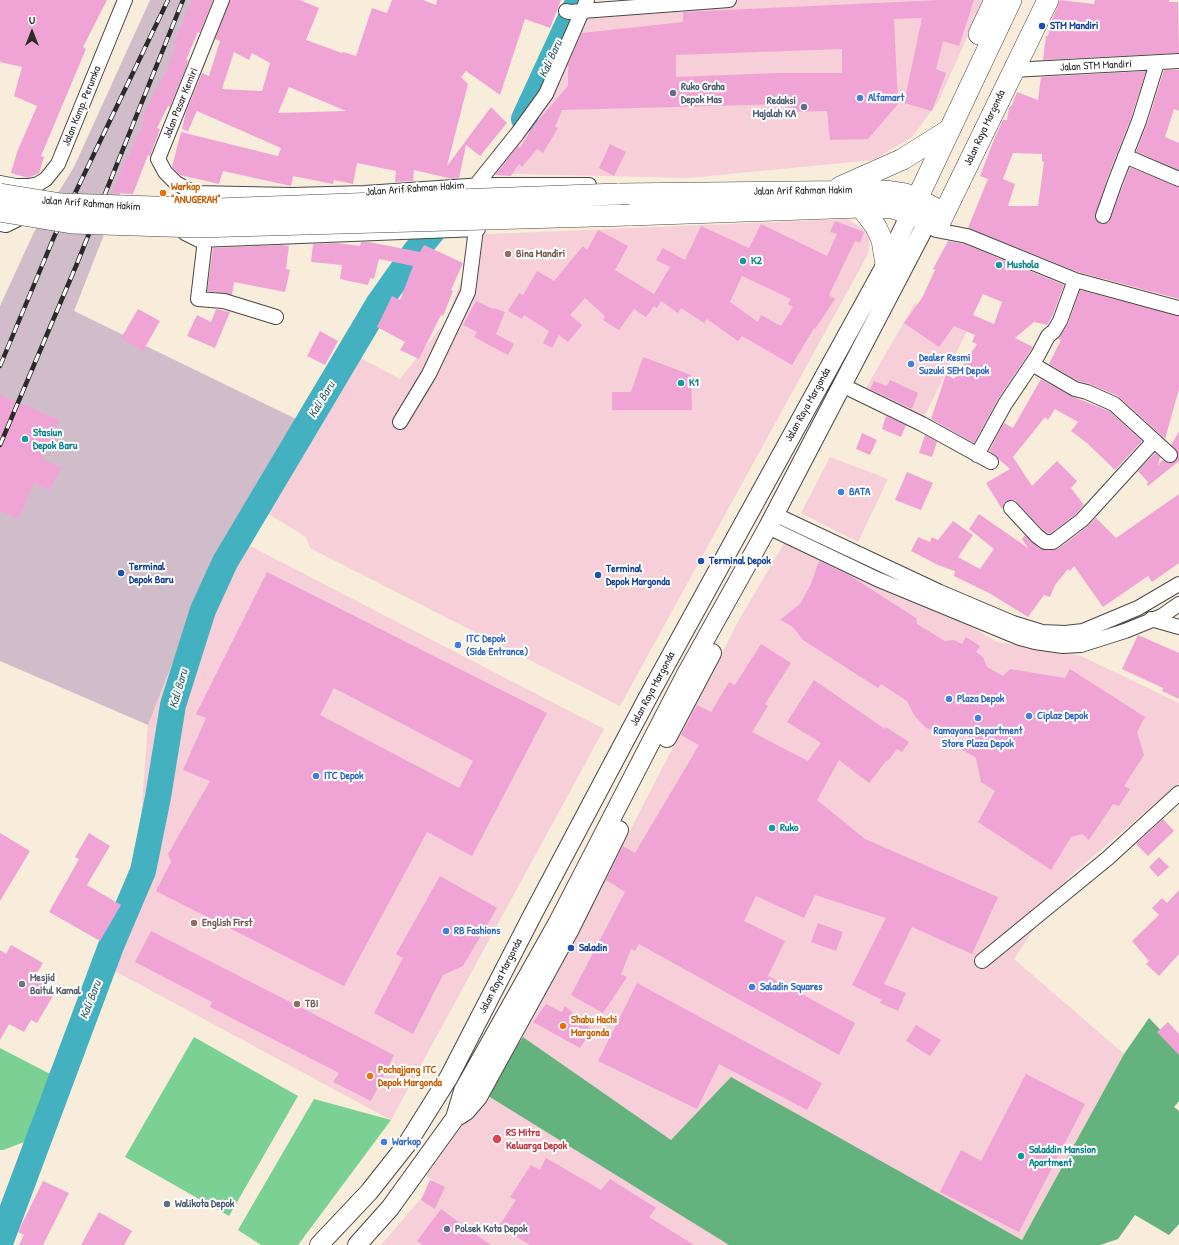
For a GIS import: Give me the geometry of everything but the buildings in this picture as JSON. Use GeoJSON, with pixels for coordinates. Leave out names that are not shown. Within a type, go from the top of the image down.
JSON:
{"type":"FeatureCollection","features":[{"type":"Feature","properties":{"kind":"highway","name":"Jalan Raya Margonda"},"geometry":{"type":"LineString","coordinates":[[930,216],[952,122],[957,83],[995,0]]}},
{"type":"Feature","properties":{"kind":"highway","name":"Jalan Raya Margonda"},"geometry":{"type":"LineString","coordinates":[[952,122],[1011,0]]}},
{"type":"Feature","properties":{"kind":"highway","name":"Jalan Raya Margonda"},"geometry":{"type":"LineString","coordinates":[[1006,68],[1033,0]]}},
{"type":"Feature","properties":{"kind":"highway","name":"Jalan Raya Margonda"},"geometry":{"type":"LineString","coordinates":[[930,216],[1006,68],[1048,0]]}},
{"type":"Feature","properties":{"kind":"highway"},"geometry":{"type":"LineString","coordinates":[[830,191],[903,159],[952,122]]}},
{"type":"Feature","properties":{"kind":"highway","name":"Jalan Arif Rahman Hakim"},"geometry":{"type":"LineString","coordinates":[[8,190],[61,204],[217,209],[618,194],[885,191],[901,193],[930,216]]}},
{"type":"Feature","properties":{"kind":"highway","name":"Jalan Arif Rahman Hakim"},"geometry":{"type":"LineString","coordinates":[[0,211],[72,223],[197,227],[861,207],[893,208],[930,216]]}},
{"type":"Feature","properties":{"kind":"highway"},"geometry":{"type":"LineString","coordinates":[[861,207],[876,227],[882,240],[886,264]]}},
{"type":"Feature","properties":{"kind":"main road","name":"Jalan Raya Margonda"},"geometry":{"type":"LineString","coordinates":[[319,1245],[369,1192],[426,1116],[449,1077],[533,914],[651,693],[886,264],[930,216]]}},
{"type":"Feature","properties":{"kind":"main road","name":"Jalan Raya Margonda"},"geometry":{"type":"LineString","coordinates":[[357,1245],[390,1208],[454,1118],[464,1091],[659,740],[776,523],[852,390],[930,216]]}},
{"type":"Feature","properties":{"kind":"main road","name":"Jalan Raya Margonda"},"geometry":{"type":"LineString","coordinates":[[776,523],[930,216]]}},
{"type":"Feature","properties":{"kind":"street","name":"Jalan Komp. Perumka"},"geometry":{"type":"LineString","coordinates":[[8,190],[38,184],[46,179],[58,164],[125,0]]}},
{"type":"Feature","properties":{"kind":"street","name":"Jalan Pasar Kemiri"},"geometry":{"type":"LineString","coordinates":[[194,193],[176,183],[165,172],[158,160],[222,0]]}},
{"type":"Feature","properties":{"kind":"street"},"geometry":{"type":"LineString","coordinates":[[476,185],[517,134],[546,94],[572,37],[576,9],[729,0]]}},
{"type":"Feature","properties":{"kind":"street","name":"Jalan STM Mandiri"},"geometry":{"type":"LineString","coordinates":[[1006,68],[1179,61]]}},
{"type":"Feature","properties":{"kind":"street"},"geometry":{"type":"LineString","coordinates":[[1103,216],[1139,121],[1157,63]]}},
{"type":"Feature","properties":{"kind":"street"},"geometry":{"type":"LineString","coordinates":[[1125,156],[1179,179]]}},
{"type":"Feature","properties":{"kind":"street","name":"Jalan Arif Rahman Hakim"},"geometry":{"type":"LineString","coordinates":[[0,182],[8,190],[25,194],[26,202],[24,213],[18,219],[6,225],[0,224]]}},
{"type":"Feature","properties":{"kind":"street","name":"Jalan Arif Rahman Hakim"},"geometry":{"type":"LineString","coordinates":[[657,193],[587,185],[476,185],[365,193],[292,195],[194,193],[183,200],[181,208],[181,225],[185,233],[190,237],[205,240],[432,232],[589,224],[658,214]]}},
{"type":"Feature","properties":{"kind":"street"},"geometry":{"type":"LineString","coordinates":[[930,216],[968,236],[1075,280],[1178,308]]}},
{"type":"Feature","properties":{"kind":"street"},"geometry":{"type":"LineString","coordinates":[[400,422],[428,374],[468,292],[476,229]]}},
{"type":"Feature","properties":{"kind":"street"},"geometry":{"type":"LineString","coordinates":[[205,240],[198,299],[224,300],[276,317]]}},
{"type":"Feature","properties":{"kind":"street"},"geometry":{"type":"LineString","coordinates":[[977,455],[1005,404],[1032,364],[1048,336],[1054,331],[1060,321],[1075,280]]}},
{"type":"Feature","properties":{"kind":"street"},"geometry":{"type":"LineString","coordinates":[[1032,364],[1075,389],[1087,392],[1114,404],[1170,454]]}},
{"type":"Feature","properties":{"kind":"street"},"geometry":{"type":"LineString","coordinates":[[852,390],[922,424],[991,462]]}},
{"type":"Feature","properties":{"kind":"street"},"geometry":{"type":"LineString","coordinates":[[1011,508],[1037,536],[1045,542],[1053,542],[1082,520],[1154,441]]}},
{"type":"Feature","properties":{"kind":"street"},"geometry":{"type":"LineString","coordinates":[[776,523],[1013,623],[1038,637],[1063,646],[1081,645],[1125,631],[1172,610],[1179,604]]}},
{"type":"Feature","properties":{"kind":"street"},"geometry":{"type":"LineString","coordinates":[[1038,637],[1083,631],[1138,608],[1179,584]]}},
{"type":"Feature","properties":{"kind":"street"},"geometry":{"type":"LineString","coordinates":[[1138,608],[1152,619],[1179,627]]}},
{"type":"Feature","properties":{"kind":"street"},"geometry":{"type":"LineString","coordinates":[[982,961],[1108,858],[1179,793]]}},
{"type":"Feature","properties":{"kind":"shaded area"},"geometry":{"type":"Polygon","coordinates":[[[150,0],[196,0],[74,311],[296,419],[216,553],[148,725],[0,661],[0,306],[34,232],[74,167],[150,0]]]}},
{"type":"Feature","properties":{"kind":"shaded area"},"geometry":{"type":"Polygon","coordinates":[[[713,0],[984,0],[938,102],[912,137],[873,160],[688,178],[479,173],[549,81],[585,11],[713,0]]]}},
{"type":"Feature","properties":{"kind":"shaded area"},"geometry":{"type":"Polygon","coordinates":[[[848,219],[870,234],[868,254],[620,706],[310,548],[306,537],[247,501],[336,358],[347,351],[400,379],[446,321],[467,265],[466,235],[848,219]]]}},
{"type":"Feature","properties":{"kind":"shaded area"},"geometry":{"type":"Polygon","coordinates":[[[915,303],[968,329],[922,421],[862,395],[915,303]]]}},
{"type":"Feature","properties":{"kind":"shaded area"},"geometry":{"type":"Polygon","coordinates":[[[830,457],[888,479],[858,542],[801,513],[830,457]]]}},
{"type":"Feature","properties":{"kind":"shaded area"},"geometry":{"type":"Polygon","coordinates":[[[227,534],[604,729],[391,1120],[100,963],[134,907],[148,725],[216,553],[227,534]]]}},
{"type":"Feature","properties":{"kind":"shaded area"},"geometry":{"type":"Polygon","coordinates":[[[788,537],[903,586],[997,642],[1081,656],[1179,703],[1179,783],[1069,877],[1014,959],[1124,1054],[1022,1240],[731,1078],[671,1140],[523,1037],[740,618],[788,537]]]}},
{"type":"Feature","properties":{"kind":"shaded area","name":"RS Mitra Keluarga Depok"},"geometry":{"type":"Polygon","coordinates":[[[485,1094],[729,1245],[381,1245],[430,1188],[434,1181],[426,1176],[485,1094]]]}},
{"type":"Feature","properties":{"kind":"green space"},"geometry":{"type":"Polygon","coordinates":[[[1149,1018],[1179,1049],[1179,1101],[1174,1107],[1179,1111],[1179,1224],[1169,1235],[1135,1215],[1118,1239],[1100,1245],[729,1245],[485,1094],[523,1037],[671,1140],[731,1077],[1022,1240],[1124,1054],[1149,1018]]]}},
{"type":"Feature","properties":{"kind":"green space"},"geometry":{"type":"Polygon","coordinates":[[[194,1037],[298,1096],[229,1216],[125,1157],[194,1037]]]}},
{"type":"Feature","properties":{"kind":"green space"},"geometry":{"type":"Polygon","coordinates":[[[0,1048],[54,1076],[34,1134],[27,1141],[3,1150],[0,1150],[0,1048]]]}},
{"type":"Feature","properties":{"kind":"green space"},"geometry":{"type":"Polygon","coordinates":[[[314,1099],[391,1120],[298,1245],[261,1245],[238,1230],[314,1099]]]}},
{"type":"Feature","properties":{"kind":"waterway","name":"Kali Baru"},"geometry":{"type":"LineString","coordinates":[[524,119],[579,0]]}},
{"type":"Feature","properties":{"kind":"waterway","name":"Kali Baru"},"geometry":{"type":"LineString","coordinates":[[0,1243],[111,946],[143,871],[158,797],[173,705],[203,610],[225,562],[379,303],[415,252],[449,212]]}},
{"type":"Feature","properties":{"kind":"railway"},"geometry":{"type":"LineString","coordinates":[[0,366],[54,237],[168,0]]}},
{"type":"Feature","properties":{"kind":"railway"},"geometry":{"type":"LineString","coordinates":[[0,445],[76,266],[183,0]]}},
{"type":"Feature","properties":{"kind":"place","name":"STM Mandiri"},"geometry":{"type":"Point","coordinates":[1042,26]}},
{"type":"Feature","properties":{"kind":"place","name":"Ruko Graha Depok Mas"},"geometry":{"type":"Point","coordinates":[673,93]}},
{"type":"Feature","properties":{"kind":"place","name":"Alfamart"},"geometry":{"type":"Point","coordinates":[860,98]}},
{"type":"Feature","properties":{"kind":"place","name":"Redaksi Majalah KA"},"geometry":{"type":"Point","coordinates":[804,107]}},
{"type":"Feature","properties":{"kind":"place","name":"Warkop \"ANUGERAH\""},"geometry":{"type":"Point","coordinates":[163,193]}},
{"type":"Feature","properties":{"kind":"place","name":"Bina Mandiri"},"geometry":{"type":"Point","coordinates":[508,254]}},
{"type":"Feature","properties":{"kind":"place","name":"K2"},"geometry":{"type":"Point","coordinates":[743,261]}},
{"type":"Feature","properties":{"kind":"place","name":"Mushola"},"geometry":{"type":"Point","coordinates":[999,265]}},
{"type":"Feature","properties":{"kind":"place","name":"Dealer Resmi Suzuki SEM Depok"},"geometry":{"type":"Point","coordinates":[911,364]}},
{"type":"Feature","properties":{"kind":"place","name":"K1"},"geometry":{"type":"Point","coordinates":[681,383]}},
{"type":"Feature","properties":{"kind":"place","name":"Stasiun Depok Baru"},"geometry":{"type":"Point","coordinates":[25,439]}},
{"type":"Feature","properties":{"kind":"place","name":"BATA"},"geometry":{"type":"Point","coordinates":[841,492]}},
{"type":"Feature","properties":{"kind":"place","name":"Terminal Depok"},"geometry":{"type":"Point","coordinates":[701,561]}},
{"type":"Feature","properties":{"kind":"place","name":"Terminal Depok Baru"},"geometry":{"type":"Point","coordinates":[121,573]}},
{"type":"Feature","properties":{"kind":"place","name":"Terminal Depok Margonda"},"geometry":{"type":"Point","coordinates":[598,575]}},
{"type":"Feature","properties":{"kind":"place","name":"ITC Depok (Side Entrance)"},"geometry":{"type":"Point","coordinates":[458,645]}},
{"type":"Feature","properties":{"kind":"place","name":"Plaza Depok"},"geometry":{"type":"Point","coordinates":[949,699]}},
{"type":"Feature","properties":{"kind":"place","name":"Ciplaz Depok"},"geometry":{"type":"Point","coordinates":[1029,716]}},
{"type":"Feature","properties":{"kind":"place","name":"Ramayana Department Store Plaza Depok"},"geometry":{"type":"Point","coordinates":[978,718]}},
{"type":"Feature","properties":{"kind":"place","name":"ITC Depok"},"geometry":{"type":"Point","coordinates":[316,776]}},
{"type":"Feature","properties":{"kind":"place","name":"Ruko"},"geometry":{"type":"Point","coordinates":[772,828]}},
{"type":"Feature","properties":{"kind":"place","name":"English First"},"geometry":{"type":"Point","coordinates":[194,923]}},
{"type":"Feature","properties":{"kind":"place","name":"RB Fashions"},"geometry":{"type":"Point","coordinates":[446,931]}},
{"type":"Feature","properties":{"kind":"place","name":"Saladin"},"geometry":{"type":"Point","coordinates":[571,948]}},
{"type":"Feature","properties":{"kind":"place","name":"Mesjid Baitul Kamal"},"geometry":{"type":"Point","coordinates":[22,984]}},
{"type":"Feature","properties":{"kind":"place","name":"Saladin Squares"},"geometry":{"type":"Point","coordinates":[752,987]}},
{"type":"Feature","properties":{"kind":"place","name":"TBI"},"geometry":{"type":"Point","coordinates":[297,1004]}},
{"type":"Feature","properties":{"kind":"place","name":"Shabu Hachi Margonda"},"geometry":{"type":"Point","coordinates":[563,1026]}},
{"type":"Feature","properties":{"kind":"place","name":"Pochajjang ITC Depok Margonda"},"geometry":{"type":"Point","coordinates":[370,1076]}},
{"type":"Feature","properties":{"kind":"place","name":"RS Mitra Keluarga Depok"},"geometry":{"type":"Point","coordinates":[497,1139]}},
{"type":"Feature","properties":{"kind":"place","name":"Warkop"},"geometry":{"type":"Point","coordinates":[384,1142]}},
{"type":"Feature","properties":{"kind":"place","name":"Saladdin Mansion Apartment"},"geometry":{"type":"Point","coordinates":[1021,1156]}},
{"type":"Feature","properties":{"kind":"place","name":"Walikota Depok"},"geometry":{"type":"Point","coordinates":[167,1204]}},
{"type":"Feature","properties":{"kind":"place","name":"Polsek Kota Depok"},"geometry":{"type":"Point","coordinates":[447,1229]}}]}
